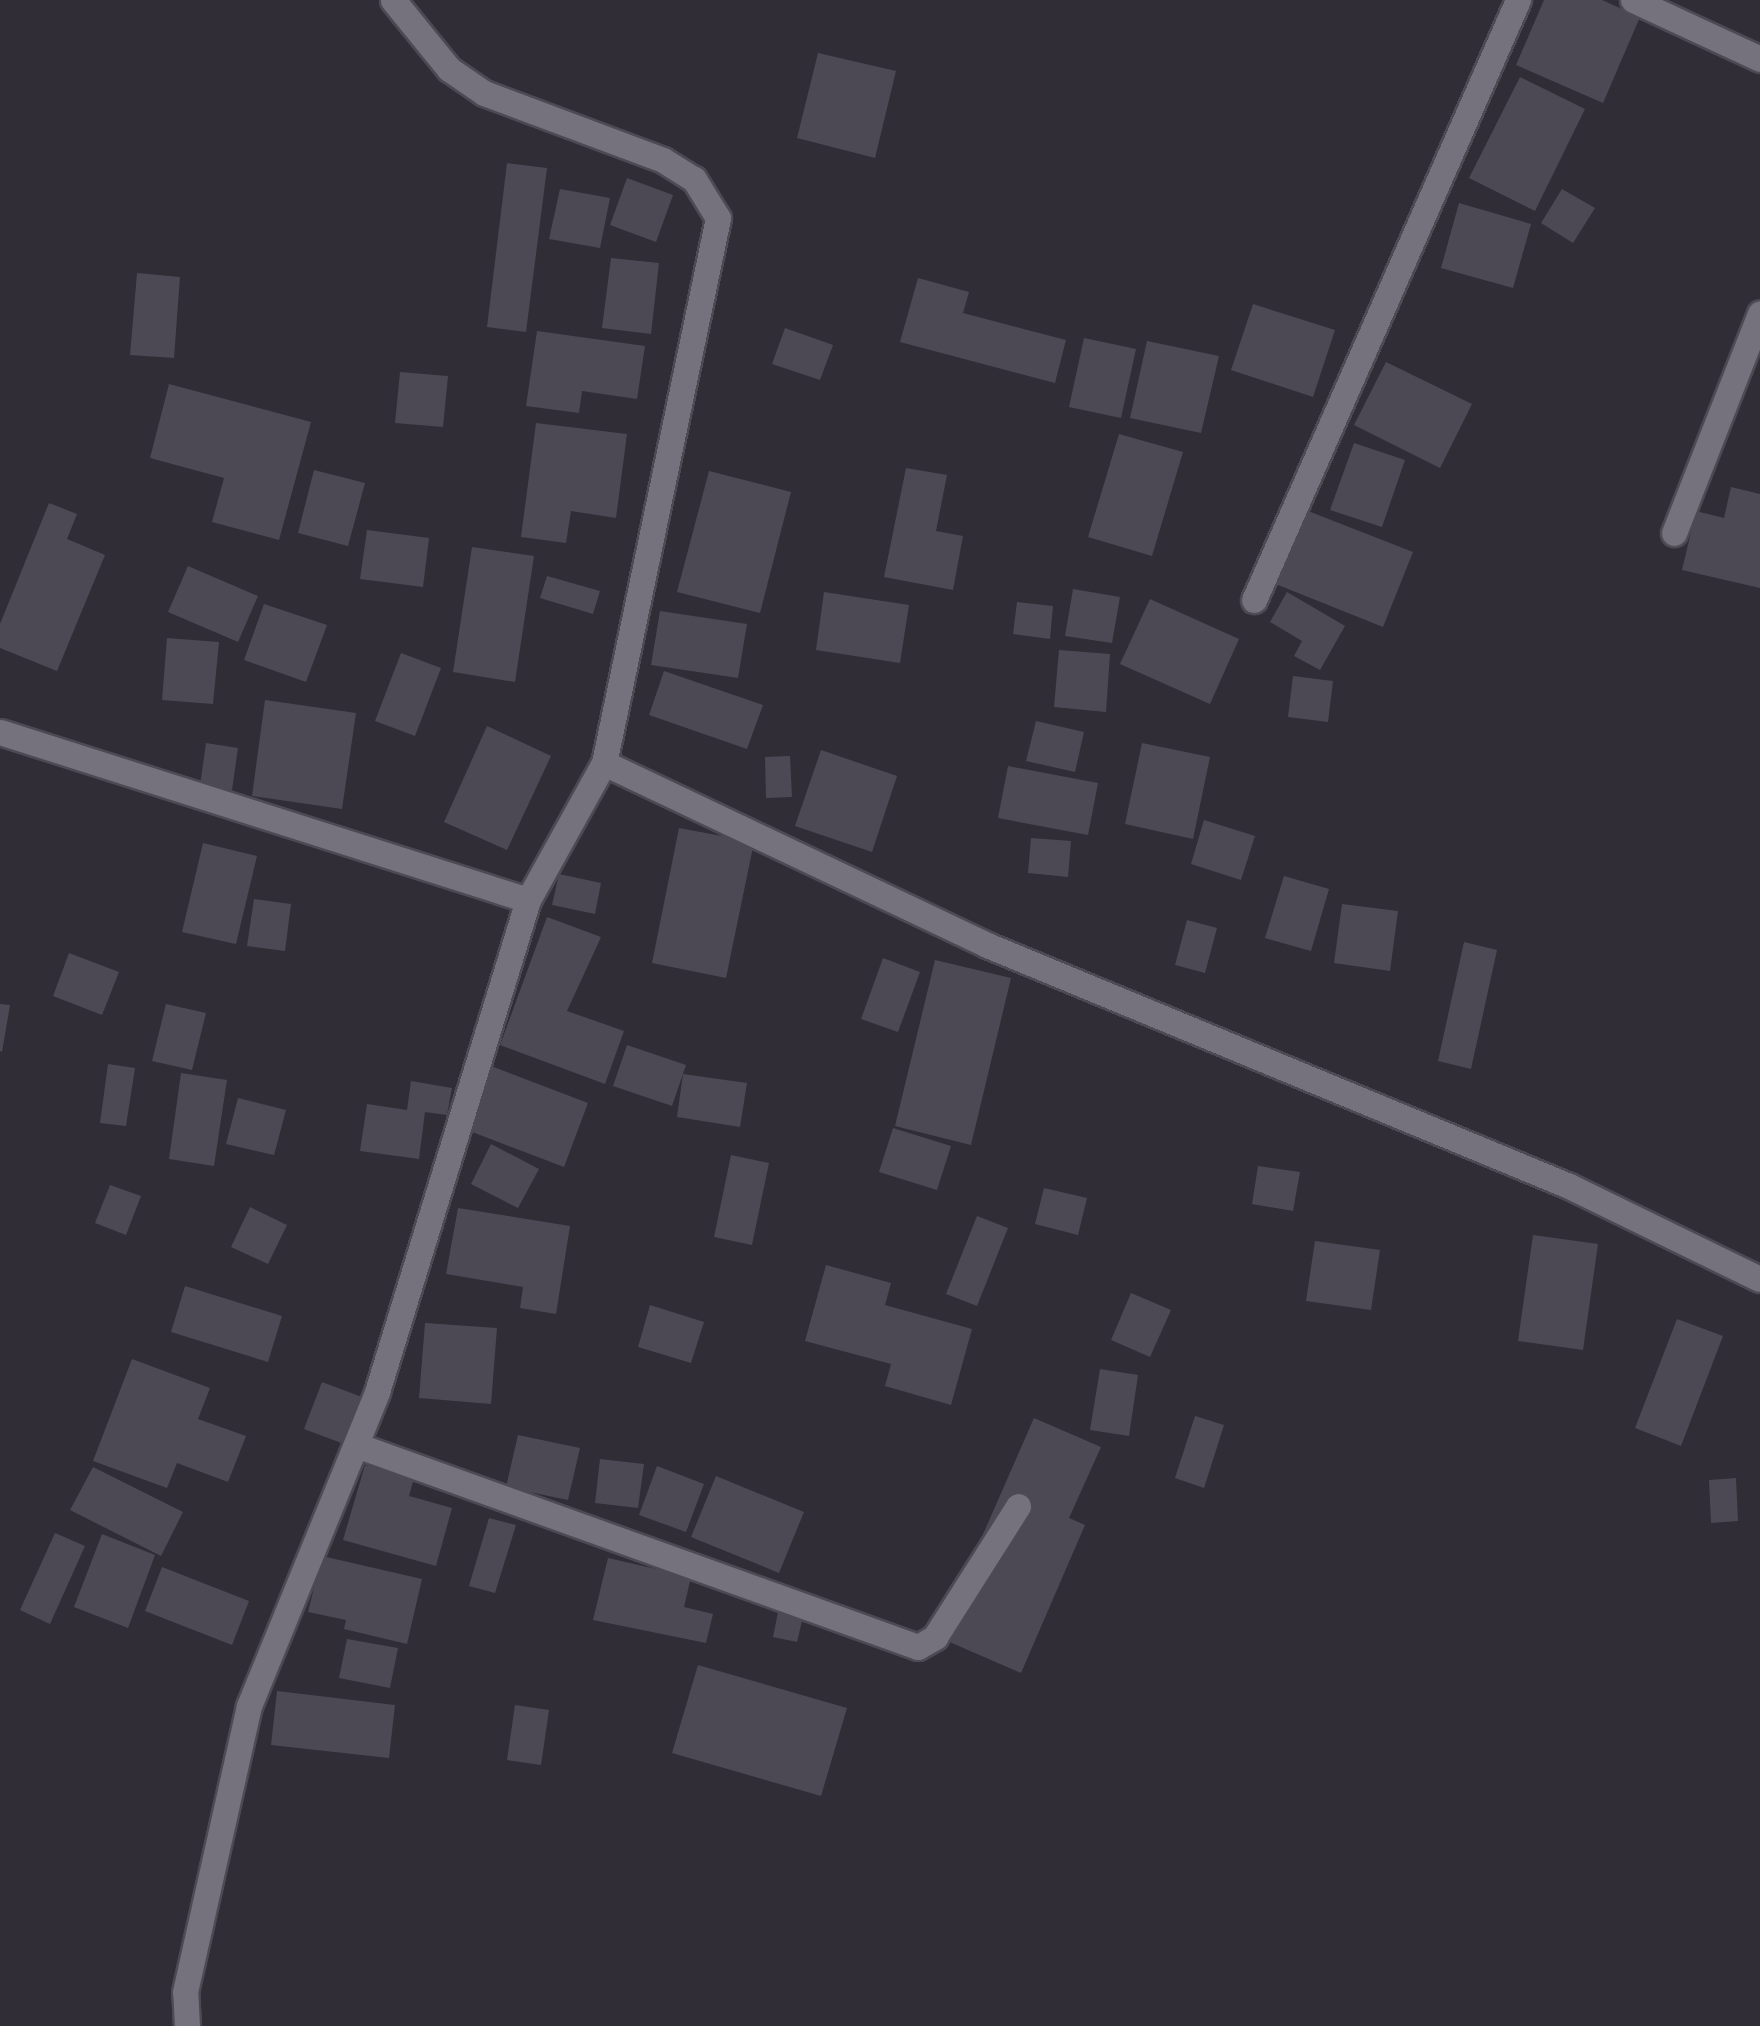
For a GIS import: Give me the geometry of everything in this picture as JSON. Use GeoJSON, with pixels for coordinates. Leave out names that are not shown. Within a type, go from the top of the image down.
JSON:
{"type":"FeatureCollection","features":[{"type":"Feature","properties":{"kind":"street"},"geometry":{"type":"LineString","coordinates":[[187,2026],[185,1992],[249,1706],[356,1445],[528,900],[604,763],[718,218],[694,179],[663,160],[484,94],[449,69],[393,0]]}},
{"type":"Feature","properties":{"kind":"street"},"geometry":{"type":"LineString","coordinates":[[1254,600],[1518,0]]}},
{"type":"Feature","properties":{"kind":"street"},"geometry":{"type":"LineString","coordinates":[[1632,0],[1760,60]]}},
{"type":"Feature","properties":{"kind":"street"},"geometry":{"type":"LineString","coordinates":[[1674,533],[1760,313]]}},
{"type":"Feature","properties":{"kind":"street"},"geometry":{"type":"LineString","coordinates":[[0,732],[528,900]]}},
{"type":"Feature","properties":{"kind":"street"},"geometry":{"type":"LineString","coordinates":[[604,763],[987,945],[1569,1186],[1760,1279]]}},
{"type":"Feature","properties":{"kind":"street"},"geometry":{"type":"LineString","coordinates":[[356,1445],[918,1647],[935,1636],[1018,1506]]}},
{"type":"Feature","properties":{"kind":"building"},"geometry":{"type":"Polygon","coordinates":[[[1544,0],[1602,0],[1640,17],[1603,103],[1516,65],[1544,0]]]}},
{"type":"Feature","properties":{"kind":"building"},"geometry":{"type":"Polygon","coordinates":[[[818,53],[896,71],[875,158],[797,138],[818,53]]]}},
{"type":"Feature","properties":{"kind":"building"},"geometry":{"type":"Polygon","coordinates":[[[1520,77],[1585,109],[1535,211],[1469,178],[1520,77]]]}},
{"type":"Feature","properties":{"kind":"building"},"geometry":{"type":"Polygon","coordinates":[[[507,163],[547,168],[526,332],[487,327],[507,163]]]}},
{"type":"Feature","properties":{"kind":"building"},"geometry":{"type":"Polygon","coordinates":[[[627,178],[673,195],[656,242],[610,225],[627,178]]]}},
{"type":"Feature","properties":{"kind":"building"},"geometry":{"type":"Polygon","coordinates":[[[560,189],[610,198],[600,248],[549,239],[560,189]]]}},
{"type":"Feature","properties":{"kind":"building"},"geometry":{"type":"Polygon","coordinates":[[[1562,189],[1595,208],[1573,243],[1541,223],[1562,189]]]}},
{"type":"Feature","properties":{"kind":"building"},"geometry":{"type":"Polygon","coordinates":[[[1459,203],[1531,224],[1513,288],[1441,268],[1459,203]]]}},
{"type":"Feature","properties":{"kind":"building"},"geometry":{"type":"Polygon","coordinates":[[[611,258],[659,263],[651,334],[602,328],[611,258]]]}},
{"type":"Feature","properties":{"kind":"building"},"geometry":{"type":"Polygon","coordinates":[[[137,273],[180,277],[174,358],[130,355],[137,273]]]}},
{"type":"Feature","properties":{"kind":"building"},"geometry":{"type":"Polygon","coordinates":[[[918,278],[969,292],[963,313],[1066,340],[1055,383],[900,342],[918,278]]]}},
{"type":"Feature","properties":{"kind":"building"},"geometry":{"type":"Polygon","coordinates":[[[1253,304],[1335,330],[1313,397],[1231,370],[1253,304]]]}},
{"type":"Feature","properties":{"kind":"building"},"geometry":{"type":"Polygon","coordinates":[[[785,328],[833,345],[820,380],[772,364],[785,328]]]}},
{"type":"Feature","properties":{"kind":"building"},"geometry":{"type":"Polygon","coordinates":[[[537,331],[645,346],[637,399],[582,391],[579,413],[526,406],[537,331]]]}},
{"type":"Feature","properties":{"kind":"building"},"geometry":{"type":"Polygon","coordinates":[[[1084,338],[1136,349],[1121,418],[1069,407],[1084,338]]]}},
{"type":"Feature","properties":{"kind":"building"},"geometry":{"type":"Polygon","coordinates":[[[1147,341],[1219,356],[1201,433],[1130,418],[1147,341]]]}},
{"type":"Feature","properties":{"kind":"building"},"geometry":{"type":"Polygon","coordinates":[[[1386,362],[1472,404],[1440,468],[1354,425],[1386,362]]]}},
{"type":"Feature","properties":{"kind":"building"},"geometry":{"type":"Polygon","coordinates":[[[400,372],[448,376],[443,427],[395,423],[400,372]]]}},
{"type":"Feature","properties":{"kind":"building"},"geometry":{"type":"Polygon","coordinates":[[[169,384],[311,422],[279,540],[212,522],[224,478],[150,458],[169,384]]]}},
{"type":"Feature","properties":{"kind":"building"},"geometry":{"type":"Polygon","coordinates":[[[536,423],[627,434],[616,518],[571,511],[566,543],[521,537],[536,423]]]}},
{"type":"Feature","properties":{"kind":"building"},"geometry":{"type":"Polygon","coordinates":[[[1119,434],[1183,452],[1152,556],[1088,537],[1119,434]]]}},
{"type":"Feature","properties":{"kind":"building"},"geometry":{"type":"Polygon","coordinates":[[[1354,443],[1405,460],[1382,527],[1330,510],[1354,443]]]}},
{"type":"Feature","properties":{"kind":"building"},"geometry":{"type":"Polygon","coordinates":[[[906,468],[947,475],[936,531],[963,536],[953,590],[884,577],[906,468]]]}},
{"type":"Feature","properties":{"kind":"building"},"geometry":{"type":"Polygon","coordinates":[[[314,470],[365,483],[348,546],[298,533],[314,470]]]}},
{"type":"Feature","properties":{"kind":"building"},"geometry":{"type":"Polygon","coordinates":[[[709,471],[791,492],[760,613],[677,592],[709,471]]]}},
{"type":"Feature","properties":{"kind":"building"},"geometry":{"type":"Polygon","coordinates":[[[1731,487],[1760,494],[1760,588],[1682,570],[1696,511],[1724,518],[1731,487]]]}},
{"type":"Feature","properties":{"kind":"building"},"geometry":{"type":"Polygon","coordinates":[[[49,503],[77,514],[67,539],[105,555],[57,671],[0,648],[0,624],[49,503]]]}},
{"type":"Feature","properties":{"kind":"building"},"geometry":{"type":"Polygon","coordinates":[[[1303,509],[1413,552],[1383,627],[1273,583],[1303,509]]]}},
{"type":"Feature","properties":{"kind":"building"},"geometry":{"type":"Polygon","coordinates":[[[367,530],[429,538],[423,587],[360,579],[367,530]]]}},
{"type":"Feature","properties":{"kind":"building"},"geometry":{"type":"Polygon","coordinates":[[[472,547],[534,556],[515,682],[453,672],[472,547]]]}},
{"type":"Feature","properties":{"kind":"building"},"geometry":{"type":"Polygon","coordinates":[[[188,566],[258,596],[238,642],[168,612],[188,566]]]}},
{"type":"Feature","properties":{"kind":"building"},"geometry":{"type":"Polygon","coordinates":[[[547,576],[600,591],[593,614],[540,598],[547,576]]]}},
{"type":"Feature","properties":{"kind":"building"},"geometry":{"type":"Polygon","coordinates":[[[1073,589],[1120,597],[1112,643],[1065,636],[1073,589]]]}},
{"type":"Feature","properties":{"kind":"building"},"geometry":{"type":"Polygon","coordinates":[[[824,592],[909,605],[900,663],[816,650],[824,592]]]}},
{"type":"Feature","properties":{"kind":"building"},"geometry":{"type":"Polygon","coordinates":[[[1287,592],[1345,626],[1320,670],[1294,656],[1302,641],[1270,622],[1287,592]]]}},
{"type":"Feature","properties":{"kind":"building"},"geometry":{"type":"Polygon","coordinates":[[[1150,599],[1239,639],[1210,704],[1120,664],[1150,599]]]}},
{"type":"Feature","properties":{"kind":"building"},"geometry":{"type":"Polygon","coordinates":[[[1017,602],[1053,606],[1050,639],[1013,634],[1017,602]]]}},
{"type":"Feature","properties":{"kind":"building"},"geometry":{"type":"Polygon","coordinates":[[[264,604],[327,625],[306,682],[244,660],[264,604]]]}},
{"type":"Feature","properties":{"kind":"building"},"geometry":{"type":"Polygon","coordinates":[[[660,611],[747,624],[738,678],[651,665],[660,611]]]}},
{"type":"Feature","properties":{"kind":"building"},"geometry":{"type":"Polygon","coordinates":[[[167,638],[219,642],[213,704],[162,700],[167,638]]]}},
{"type":"Feature","properties":{"kind":"building"},"geometry":{"type":"Polygon","coordinates":[[[1059,650],[1110,654],[1106,712],[1054,707],[1059,650]]]}},
{"type":"Feature","properties":{"kind":"building"},"geometry":{"type":"Polygon","coordinates":[[[401,653],[441,668],[415,736],[375,721],[401,653]]]}},
{"type":"Feature","properties":{"kind":"building"},"geometry":{"type":"Polygon","coordinates":[[[664,671],[763,705],[747,749],[649,715],[664,671]]]}},
{"type":"Feature","properties":{"kind":"building"},"geometry":{"type":"Polygon","coordinates":[[[1293,676],[1333,681],[1328,722],[1288,717],[1293,676]]]}},
{"type":"Feature","properties":{"kind":"building"},"geometry":{"type":"Polygon","coordinates":[[[265,700],[356,713],[342,809],[252,796],[265,700]]]}},
{"type":"Feature","properties":{"kind":"building"},"geometry":{"type":"Polygon","coordinates":[[[1036,721],[1084,732],[1075,772],[1026,761],[1036,721]]]}},
{"type":"Feature","properties":{"kind":"building"},"geometry":{"type":"Polygon","coordinates":[[[487,726],[551,756],[507,850],[444,822],[487,726]]]}},
{"type":"Feature","properties":{"kind":"building"},"geometry":{"type":"Polygon","coordinates":[[[206,743],[238,748],[232,790],[200,786],[206,743]]]}},
{"type":"Feature","properties":{"kind":"building"},"geometry":{"type":"Polygon","coordinates":[[[1142,743],[1210,757],[1193,839],[1125,824],[1142,743]]]}},
{"type":"Feature","properties":{"kind":"building"},"geometry":{"type":"Polygon","coordinates":[[[821,750],[897,776],[872,852],[795,826],[821,750]]]}},
{"type":"Feature","properties":{"kind":"building"},"geometry":{"type":"Polygon","coordinates":[[[790,756],[792,797],[766,798],[765,757],[790,756]]]}},
{"type":"Feature","properties":{"kind":"building"},"geometry":{"type":"Polygon","coordinates":[[[1008,766],[1098,783],[1088,835],[998,818],[1008,766]]]}},
{"type":"Feature","properties":{"kind":"building"},"geometry":{"type":"Polygon","coordinates":[[[1204,820],[1255,836],[1241,880],[1191,864],[1204,820]]]}},
{"type":"Feature","properties":{"kind":"building"},"geometry":{"type":"Polygon","coordinates":[[[679,828],[754,842],[726,978],[652,963],[679,828]]]}},
{"type":"Feature","properties":{"kind":"building"},"geometry":{"type":"Polygon","coordinates":[[[1031,838],[1071,841],[1068,877],[1028,873],[1031,838]]]}},
{"type":"Feature","properties":{"kind":"building"},"geometry":{"type":"Polygon","coordinates":[[[203,843],[257,856],[236,944],[182,932],[203,843]]]}},
{"type":"Feature","properties":{"kind":"building"},"geometry":{"type":"Polygon","coordinates":[[[559,874],[601,883],[595,914],[552,905],[559,874]]]}},
{"type":"Feature","properties":{"kind":"building"},"geometry":{"type":"Polygon","coordinates":[[[1284,876],[1329,889],[1311,951],[1265,938],[1284,876]]]}},
{"type":"Feature","properties":{"kind":"building"},"geometry":{"type":"Polygon","coordinates":[[[254,899],[291,904],[285,951],[247,946],[254,899]]]}},
{"type":"Feature","properties":{"kind":"building"},"geometry":{"type":"Polygon","coordinates":[[[1342,904],[1398,911],[1390,971],[1334,963],[1342,904]]]}},
{"type":"Feature","properties":{"kind":"building"},"geometry":{"type":"Polygon","coordinates":[[[547,917],[601,937],[567,1011],[624,1031],[605,1084],[500,1045],[547,917]]]}},
{"type":"Feature","properties":{"kind":"building"},"geometry":{"type":"Polygon","coordinates":[[[1187,920],[1217,928],[1205,973],[1175,965],[1187,920]]]}},
{"type":"Feature","properties":{"kind":"building"},"geometry":{"type":"Polygon","coordinates":[[[1464,942],[1497,950],[1471,1069],[1438,1061],[1464,942]]]}},
{"type":"Feature","properties":{"kind":"building"},"geometry":{"type":"Polygon","coordinates":[[[69,953],[119,972],[102,1015],[53,996],[69,953]]]}},
{"type":"Feature","properties":{"kind":"building"},"geometry":{"type":"Polygon","coordinates":[[[883,958],[920,972],[898,1032],[861,1019],[883,958]]]}},
{"type":"Feature","properties":{"kind":"building"},"geometry":{"type":"Polygon","coordinates":[[[935,960],[1011,978],[971,1145],[895,1126],[935,960]]]}},
{"type":"Feature","properties":{"kind":"building"},"geometry":{"type":"Polygon","coordinates":[[[0,1004],[10,1005],[2,1052],[0,1051],[0,1004]]]}},
{"type":"Feature","properties":{"kind":"building"},"geometry":{"type":"Polygon","coordinates":[[[166,1004],[206,1013],[192,1070],[152,1061],[166,1004]]]}},
{"type":"Feature","properties":{"kind":"building"},"geometry":{"type":"Polygon","coordinates":[[[627,1045],[686,1065],[672,1106],[613,1086],[627,1045]]]}},
{"type":"Feature","properties":{"kind":"building"},"geometry":{"type":"Polygon","coordinates":[[[108,1064],[135,1068],[126,1126],[100,1123],[108,1064]]]}},
{"type":"Feature","properties":{"kind":"building"},"geometry":{"type":"Polygon","coordinates":[[[491,1066],[588,1103],[564,1167],[467,1130],[491,1066]]]}},
{"type":"Feature","properties":{"kind":"building"},"geometry":{"type":"Polygon","coordinates":[[[181,1073],[227,1080],[214,1166],[169,1159],[181,1073]]]}},
{"type":"Feature","properties":{"kind":"building"},"geometry":{"type":"Polygon","coordinates":[[[683,1074],[747,1083],[740,1127],[677,1117],[683,1074]]]}},
{"type":"Feature","properties":{"kind":"building"},"geometry":{"type":"Polygon","coordinates":[[[411,1081],[452,1088],[447,1115],[425,1112],[419,1159],[360,1151],[367,1104],[407,1110],[411,1081]]]}},
{"type":"Feature","properties":{"kind":"building"},"geometry":{"type":"Polygon","coordinates":[[[238,1098],[286,1110],[274,1155],[226,1144],[238,1098]]]}},
{"type":"Feature","properties":{"kind":"building"},"geometry":{"type":"Polygon","coordinates":[[[893,1128],[951,1146],[937,1190],[879,1172],[893,1128]]]}},
{"type":"Feature","properties":{"kind":"building"},"geometry":{"type":"Polygon","coordinates":[[[491,1144],[539,1169],[518,1208],[471,1184],[491,1144]]]}},
{"type":"Feature","properties":{"kind":"building"},"geometry":{"type":"Polygon","coordinates":[[[731,1155],[769,1163],[752,1245],[714,1237],[731,1155]]]}},
{"type":"Feature","properties":{"kind":"building"},"geometry":{"type":"Polygon","coordinates":[[[1258,1166],[1300,1172],[1293,1211],[1252,1204],[1258,1166]]]}},
{"type":"Feature","properties":{"kind":"building"},"geometry":{"type":"Polygon","coordinates":[[[110,1185],[141,1196],[126,1235],[95,1223],[110,1185]]]}},
{"type":"Feature","properties":{"kind":"building"},"geometry":{"type":"Polygon","coordinates":[[[1044,1188],[1087,1198],[1078,1235],[1035,1224],[1044,1188]]]}},
{"type":"Feature","properties":{"kind":"building"},"geometry":{"type":"Polygon","coordinates":[[[250,1207],[287,1225],[268,1264],[231,1247],[250,1207]]]}},
{"type":"Feature","properties":{"kind":"building"},"geometry":{"type":"Polygon","coordinates":[[[458,1208],[570,1226],[556,1314],[520,1308],[523,1287],[446,1274],[458,1208]]]}},
{"type":"Feature","properties":{"kind":"building"},"geometry":{"type":"Polygon","coordinates":[[[977,1216],[1008,1228],[977,1306],[946,1294],[977,1216]]]}},
{"type":"Feature","properties":{"kind":"building"},"geometry":{"type":"Polygon","coordinates":[[[1533,1235],[1598,1244],[1583,1350],[1518,1341],[1533,1235]]]}},
{"type":"Feature","properties":{"kind":"building"},"geometry":{"type":"Polygon","coordinates":[[[1315,1241],[1380,1250],[1371,1310],[1306,1301],[1315,1241]]]}},
{"type":"Feature","properties":{"kind":"building"},"geometry":{"type":"Polygon","coordinates":[[[826,1265],[891,1283],[885,1305],[972,1329],[951,1405],[885,1386],[891,1364],[805,1341],[826,1265]]]}},
{"type":"Feature","properties":{"kind":"building"},"geometry":{"type":"Polygon","coordinates":[[[185,1286],[282,1316],[268,1362],[171,1332],[185,1286]]]}},
{"type":"Feature","properties":{"kind":"building"},"geometry":{"type":"Polygon","coordinates":[[[1131,1293],[1171,1310],[1150,1357],[1111,1340],[1131,1293]]]}},
{"type":"Feature","properties":{"kind":"building"},"geometry":{"type":"Polygon","coordinates":[[[650,1305],[704,1322],[691,1363],[638,1347],[650,1305]]]}},
{"type":"Feature","properties":{"kind":"building"},"geometry":{"type":"Polygon","coordinates":[[[1677,1319],[1723,1336],[1681,1446],[1635,1428],[1677,1319]]]}},
{"type":"Feature","properties":{"kind":"building"},"geometry":{"type":"Polygon","coordinates":[[[425,1323],[497,1328],[491,1404],[419,1398],[425,1323]]]}},
{"type":"Feature","properties":{"kind":"building"},"geometry":{"type":"Polygon","coordinates":[[[132,1359],[210,1388],[198,1419],[246,1436],[228,1482],[177,1463],[167,1488],[93,1461],[132,1359]]]}},
{"type":"Feature","properties":{"kind":"building"},"geometry":{"type":"Polygon","coordinates":[[[1100,1369],[1138,1375],[1129,1436],[1090,1430],[1100,1369]]]}},
{"type":"Feature","properties":{"kind":"building"},"geometry":{"type":"Polygon","coordinates":[[[322,1382],[362,1397],[344,1444],[304,1429],[322,1382]]]}},
{"type":"Feature","properties":{"kind":"building"},"geometry":{"type":"Polygon","coordinates":[[[1195,1416],[1224,1425],[1204,1488],[1175,1478],[1195,1416]]]}},
{"type":"Feature","properties":{"kind":"building"},"geometry":{"type":"Polygon","coordinates":[[[1034,1418],[1101,1447],[1069,1518],[1085,1525],[1021,1673],[938,1637],[1034,1418]]]}},
{"type":"Feature","properties":{"kind":"building"},"geometry":{"type":"Polygon","coordinates":[[[518,1435],[580,1448],[568,1500],[506,1487],[518,1435]]]}},
{"type":"Feature","properties":{"kind":"building"},"geometry":{"type":"Polygon","coordinates":[[[600,1459],[644,1464],[638,1508],[595,1503],[600,1459]]]}},
{"type":"Feature","properties":{"kind":"building"},"geometry":{"type":"Polygon","coordinates":[[[365,1465],[414,1478],[409,1496],[452,1508],[436,1566],[343,1540],[365,1465]]]}},
{"type":"Feature","properties":{"kind":"building"},"geometry":{"type":"Polygon","coordinates":[[[657,1466],[704,1484],[686,1532],[639,1515],[657,1466]]]}},
{"type":"Feature","properties":{"kind":"building"},"geometry":{"type":"Polygon","coordinates":[[[93,1467],[183,1512],[161,1556],[70,1510],[93,1467]]]}},
{"type":"Feature","properties":{"kind":"building"},"geometry":{"type":"Polygon","coordinates":[[[716,1476],[804,1512],[779,1573],[691,1537],[716,1476]]]}},
{"type":"Feature","properties":{"kind":"building"},"geometry":{"type":"Polygon","coordinates":[[[1736,1478],[1738,1521],[1711,1523],[1709,1480],[1736,1478]]]}},
{"type":"Feature","properties":{"kind":"building"},"geometry":{"type":"Polygon","coordinates":[[[489,1518],[516,1525],[495,1593],[469,1586],[489,1518]]]}},
{"type":"Feature","properties":{"kind":"building"},"geometry":{"type":"Polygon","coordinates":[[[55,1533],[85,1546],[50,1624],[20,1610],[55,1533]]]}},
{"type":"Feature","properties":{"kind":"building"},"geometry":{"type":"Polygon","coordinates":[[[102,1534],[155,1555],[128,1628],[74,1607],[102,1534]]]}},
{"type":"Feature","properties":{"kind":"building"},"geometry":{"type":"Polygon","coordinates":[[[322,1556],[422,1579],[407,1644],[344,1629],[346,1620],[308,1612],[322,1556]]]}},
{"type":"Feature","properties":{"kind":"building"},"geometry":{"type":"Polygon","coordinates":[[[608,1558],[691,1577],[684,1607],[713,1614],[706,1643],[593,1620],[608,1558]]]}},
{"type":"Feature","properties":{"kind":"building"},"geometry":{"type":"Polygon","coordinates":[[[162,1567],[249,1601],[232,1645],[145,1611],[162,1567]]]}},
{"type":"Feature","properties":{"kind":"building"},"geometry":{"type":"Polygon","coordinates":[[[779,1607],[804,1613],[797,1642],[773,1637],[779,1607]]]}},
{"type":"Feature","properties":{"kind":"building"},"geometry":{"type":"Polygon","coordinates":[[[347,1639],[398,1648],[390,1688],[339,1678],[347,1639]]]}},
{"type":"Feature","properties":{"kind":"building"},"geometry":{"type":"Polygon","coordinates":[[[698,1665],[847,1708],[821,1796],[672,1753],[698,1665]]]}},
{"type":"Feature","properties":{"kind":"building"},"geometry":{"type":"Polygon","coordinates":[[[277,1691],[395,1705],[389,1758],[271,1745],[277,1691]]]}},
{"type":"Feature","properties":{"kind":"building"},"geometry":{"type":"Polygon","coordinates":[[[515,1705],[549,1710],[541,1765],[507,1760],[515,1705]]]}}]}
